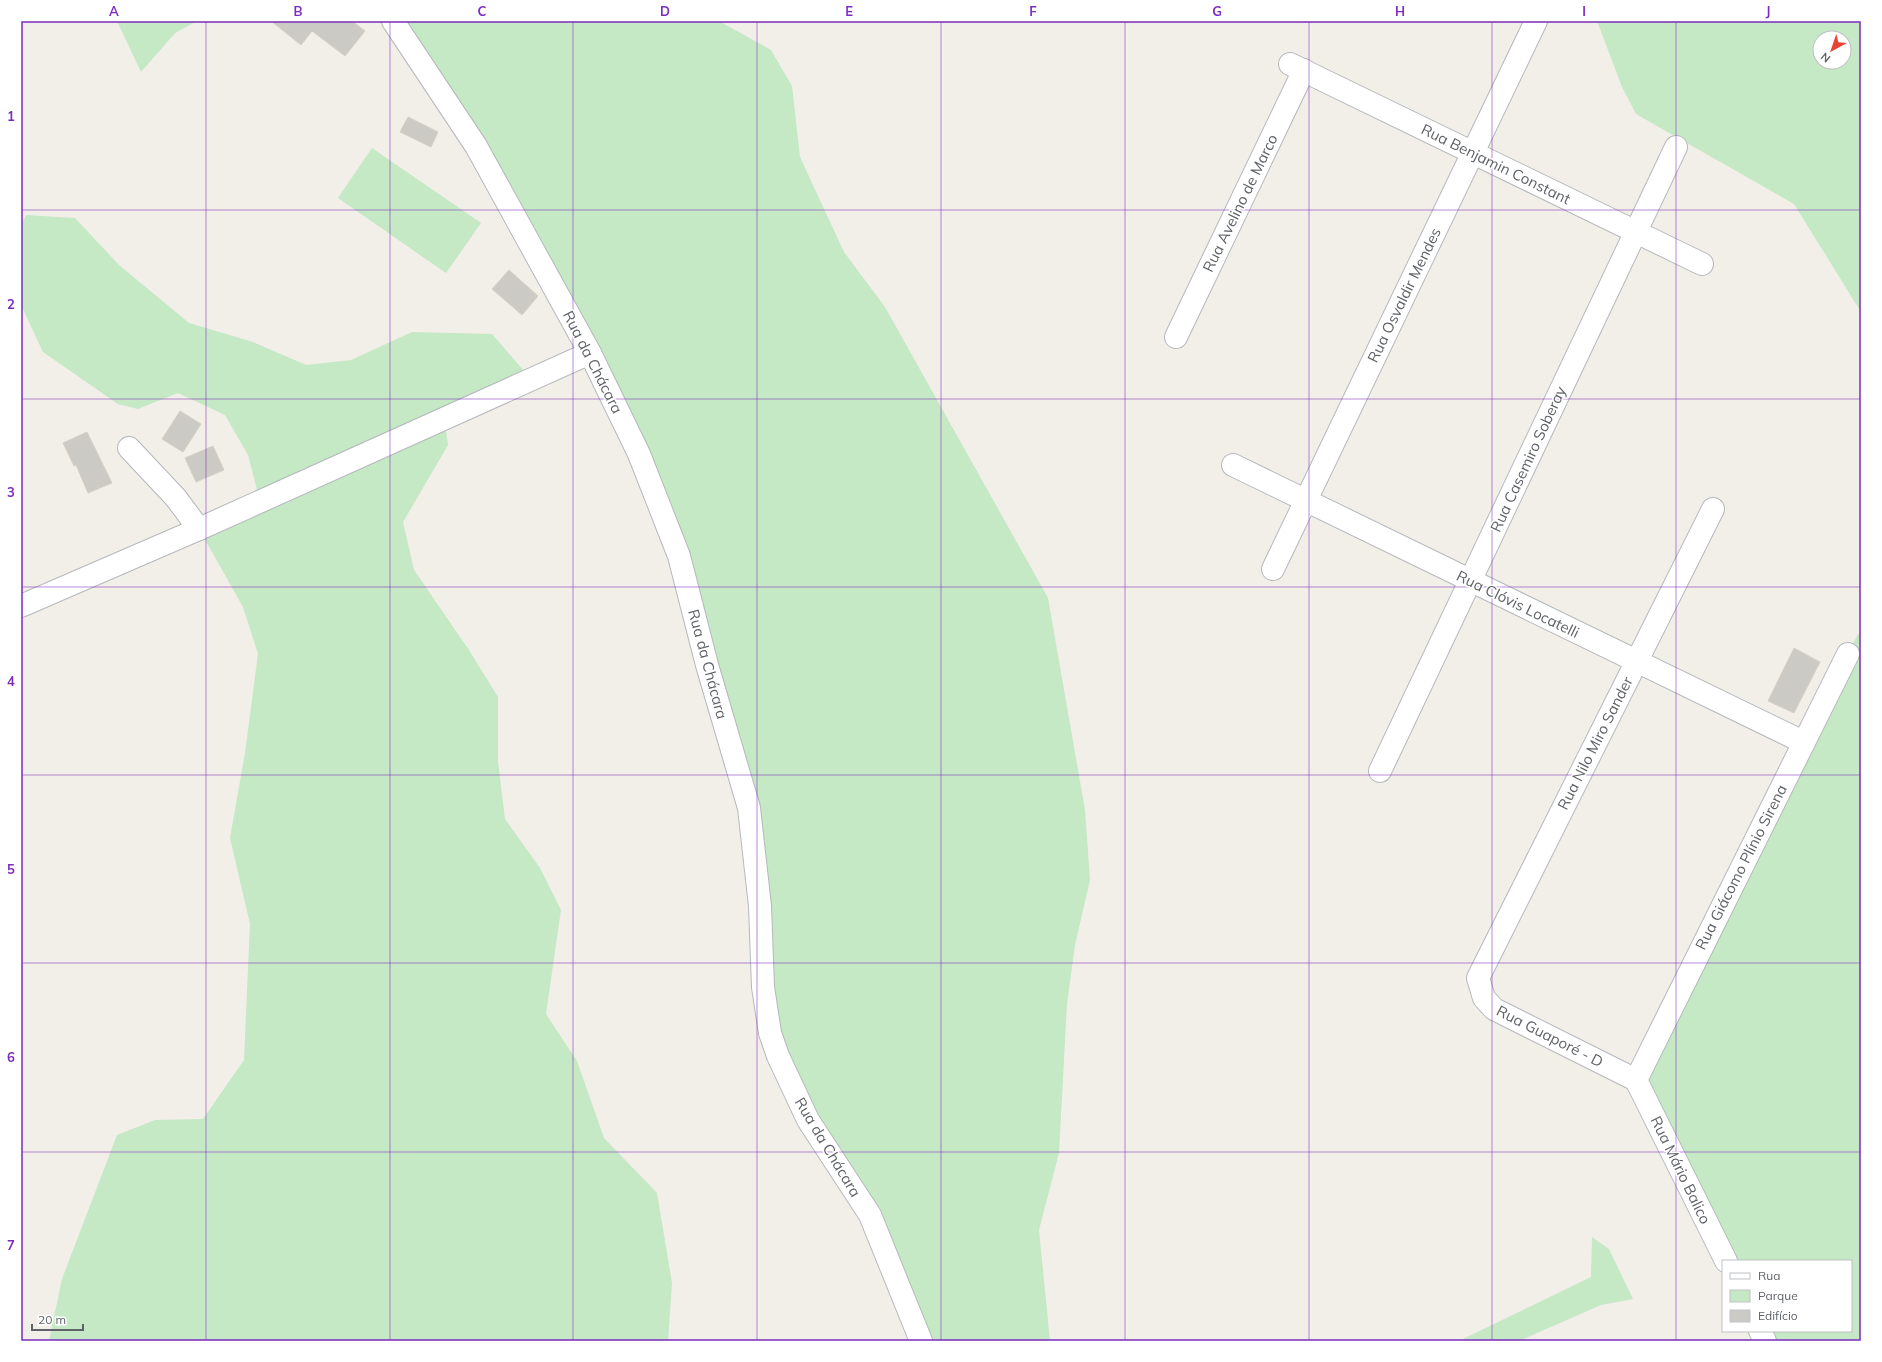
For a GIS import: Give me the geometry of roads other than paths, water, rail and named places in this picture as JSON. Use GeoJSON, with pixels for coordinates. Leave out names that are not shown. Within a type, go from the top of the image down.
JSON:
{"type":"FeatureCollection","features":[{"type":"Feature","properties":{"kind":"street","name":"Rua da Chácara"},"geometry":{"type":"LineString","coordinates":[[392,21],[476,146],[590,353],[639,454],[678,556],[706,665],[749,808],[760,906],[763,988],[770,1033],[778,1056],[808,1120],[870,1214],[921,1341]]}},
{"type":"Feature","properties":{"kind":"street","name":"Rua Osvaldir Mendes"},"geometry":{"type":"LineString","coordinates":[[1273,569],[1536,21]]}},
{"type":"Feature","properties":{"kind":"street","name":"Rua Benjamin Constant"},"geometry":{"type":"LineString","coordinates":[[1297,67],[1702,264]]}},
{"type":"Feature","properties":{"kind":"street","name":"Rua Avelino de Marco"},"geometry":{"type":"LineString","coordinates":[[1176,337],[1297,67]]}},
{"type":"Feature","properties":{"kind":"street","name":"Rua Casemiro Soberay"},"geometry":{"type":"LineString","coordinates":[[1380,771],[1676,147]]}},
{"type":"Feature","properties":{"kind":"street"},"geometry":{"type":"LineString","coordinates":[[21,606],[199,529],[590,353]]}},
{"type":"Feature","properties":{"kind":"street"},"geometry":{"type":"LineString","coordinates":[[129,448],[176,498],[199,529]]}},
{"type":"Feature","properties":{"kind":"street","name":"Rua Clóvis Locatelli"},"geometry":{"type":"LineString","coordinates":[[1233,465],[1803,742]]}},
{"type":"Feature","properties":{"kind":"street","name":"Rua Nilo Miro Sander"},"geometry":{"type":"LineString","coordinates":[[1478,978],[1713,509]]}},
{"type":"Feature","properties":{"kind":"street","name":"Rua Giácomo Plínio Sirena"},"geometry":{"type":"LineString","coordinates":[[1636,1080],[1848,654]]}},
{"type":"Feature","properties":{"kind":"street","name":"Rua Guaporé - D"},"geometry":{"type":"LineString","coordinates":[[1478,978],[1484,998],[1494,1009],[1636,1080]]}},
{"type":"Feature","properties":{"kind":"street","name":"Rua Mário Balico"},"geometry":{"type":"LineString","coordinates":[[1636,1080],[1726,1260]]}},
{"type":"Feature","properties":{"kind":"street"},"geometry":{"type":"LineString","coordinates":[[1760,1332],[1765,1341]]}}]}
